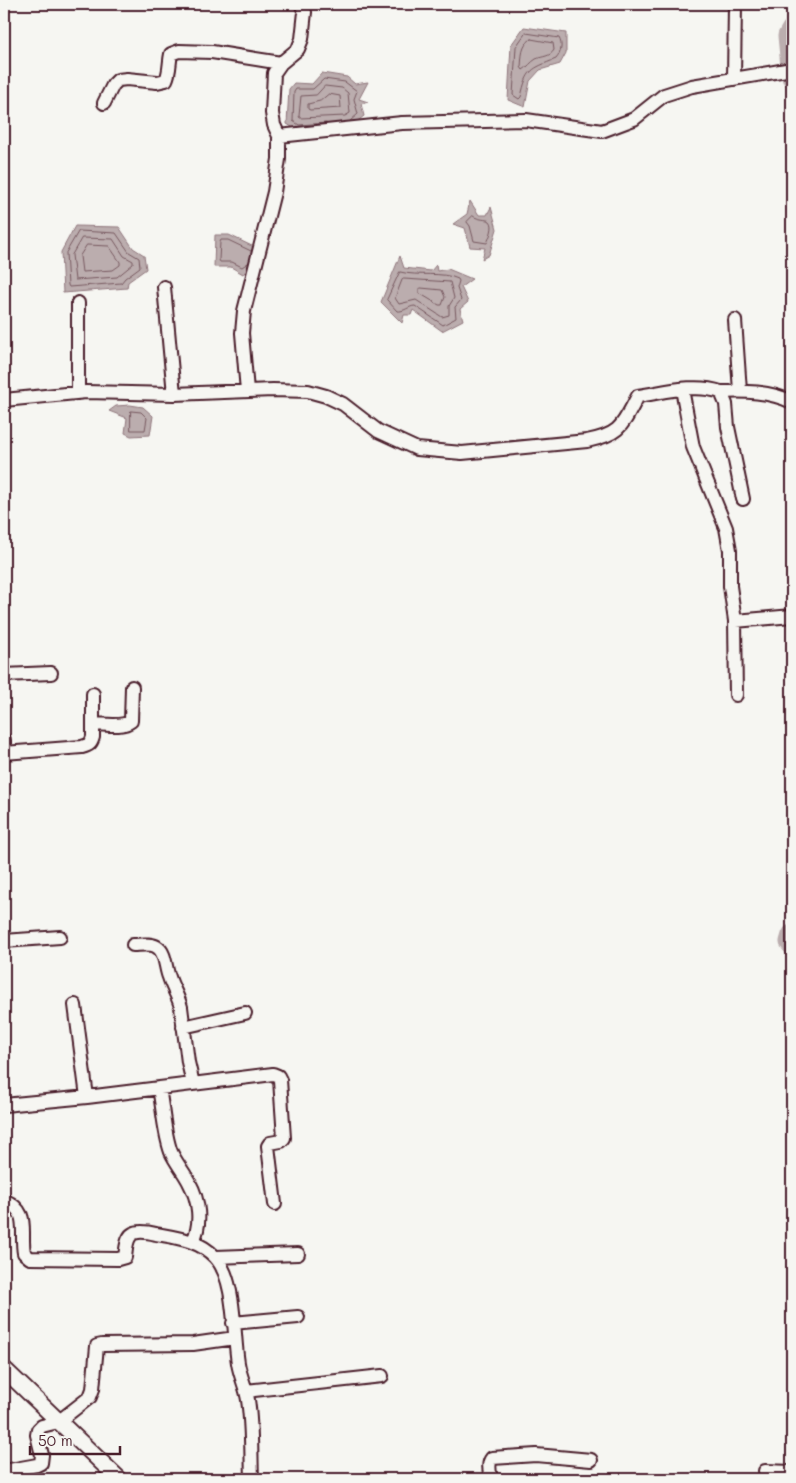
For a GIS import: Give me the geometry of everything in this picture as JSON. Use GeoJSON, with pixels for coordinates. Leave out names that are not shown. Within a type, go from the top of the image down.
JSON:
{"type":"FeatureCollection","features":[{"type":"Feature","properties":{"kind":"street"},"geometry":{"type":"LineString","coordinates":[[247,391],[242,333],[244,311],[274,192],[280,159],[279,136],[274,125],[272,113],[274,73],[298,49],[302,39],[305,12],[301,4]]}},
{"type":"Feature","properties":{"kind":"street"},"geometry":{"type":"LineString","coordinates":[[734,79],[735,4]]}},
{"type":"Feature","properties":{"kind":"street"},"geometry":{"type":"LineString","coordinates":[[104,103],[113,85],[118,80],[157,82],[166,80],[169,73],[171,54],[179,51],[212,52],[281,64]]}},
{"type":"Feature","properties":{"kind":"street"},"geometry":{"type":"LineString","coordinates":[[279,136],[402,123],[526,120],[602,131],[634,119],[664,95],[692,86],[792,69]]}},
{"type":"Feature","properties":{"kind":"street"},"geometry":{"type":"LineString","coordinates":[[164,287],[174,394]]}},
{"type":"Feature","properties":{"kind":"street"},"geometry":{"type":"LineString","coordinates":[[78,303],[78,392]]}},
{"type":"Feature","properties":{"kind":"street"},"geometry":{"type":"LineString","coordinates":[[736,320],[740,391]]}},
{"type":"Feature","properties":{"kind":"street"},"geometry":{"type":"LineString","coordinates":[[4,400],[78,392],[174,394],[273,390],[308,391],[343,404],[378,430],[417,449],[462,453],[604,438],[619,429],[638,396],[682,389],[710,388],[721,392],[747,391],[785,398],[792,402]]}},
{"type":"Feature","properties":{"kind":"street"},"geometry":{"type":"LineString","coordinates":[[682,389],[693,447],[726,528],[730,550],[730,586],[735,621],[736,695]]}},
{"type":"Feature","properties":{"kind":"street"},"geometry":{"type":"LineString","coordinates":[[721,392],[726,404],[728,427],[743,499]]}},
{"type":"Feature","properties":{"kind":"street"},"geometry":{"type":"LineString","coordinates":[[735,621],[792,616]]}},
{"type":"Feature","properties":{"kind":"street"},"geometry":{"type":"LineString","coordinates":[[4,674],[51,672]]}},
{"type":"Feature","properties":{"kind":"street"},"geometry":{"type":"LineString","coordinates":[[93,724],[119,725],[128,724],[132,721],[132,687]]}},
{"type":"Feature","properties":{"kind":"street"},"geometry":{"type":"LineString","coordinates":[[4,740],[4,752],[88,745],[92,742],[93,737],[93,694]]}},
{"type":"Feature","properties":{"kind":"street"},"geometry":{"type":"LineString","coordinates":[[4,940],[60,938]]}},
{"type":"Feature","properties":{"kind":"street"},"geometry":{"type":"LineString","coordinates":[[133,945],[157,946],[161,951],[169,977],[179,999],[193,1084]]}},
{"type":"Feature","properties":{"kind":"street"},"geometry":{"type":"LineString","coordinates":[[75,1005],[88,1097]]}},
{"type":"Feature","properties":{"kind":"street"},"geometry":{"type":"LineString","coordinates":[[183,1027],[245,1013]]}},
{"type":"Feature","properties":{"kind":"street"},"geometry":{"type":"LineString","coordinates":[[4,1105],[88,1097],[273,1074],[278,1076],[280,1080],[284,1138],[281,1141],[270,1143],[268,1146],[274,1204]]}},
{"type":"Feature","properties":{"kind":"street"},"geometry":{"type":"LineString","coordinates":[[159,1088],[171,1151],[189,1181],[197,1204],[197,1232],[193,1241]]}},
{"type":"Feature","properties":{"kind":"street"},"geometry":{"type":"LineString","coordinates":[[4,1200],[16,1207],[22,1214],[24,1253],[30,1258],[118,1259],[125,1257],[128,1239],[133,1234],[142,1232],[193,1241],[203,1246],[216,1257],[222,1266],[228,1282],[238,1366],[246,1391],[249,1410],[252,1479]]}},
{"type":"Feature","properties":{"kind":"street"},"geometry":{"type":"LineString","coordinates":[[216,1257],[298,1254]]}},
{"type":"Feature","properties":{"kind":"street"},"geometry":{"type":"LineString","coordinates":[[233,1323],[298,1317]]}},
{"type":"Feature","properties":{"kind":"street"},"geometry":{"type":"LineString","coordinates":[[4,1471],[37,1466],[41,1463],[42,1455],[37,1435],[38,1430],[42,1426],[58,1422],[90,1397],[93,1389],[97,1346],[193,1344],[234,1338]]}},
{"type":"Feature","properties":{"kind":"street"},"geometry":{"type":"LineString","coordinates":[[4,1369],[119,1479]]}},
{"type":"Feature","properties":{"kind":"street"},"geometry":{"type":"LineString","coordinates":[[246,1391],[382,1376]]}},
{"type":"Feature","properties":{"kind":"street"},"geometry":{"type":"LineString","coordinates":[[491,1479],[489,1466],[492,1458],[536,1455],[591,1460]]}},
{"type":"Feature","properties":{"kind":"street"},"geometry":{"type":"LineString","coordinates":[[765,1470],[792,1472]]}},
{"type":"Feature","properties":{"kind":"water"},"geometry":{"type":"Polygon","coordinates":[[[524,27],[566,33],[566,53],[560,64],[540,70],[530,81],[525,107],[508,100],[511,45],[524,27]]]}},
{"type":"Feature","properties":{"kind":"water"},"geometry":{"type":"Polygon","coordinates":[[[322,73],[347,77],[355,84],[368,82],[359,99],[368,102],[361,104],[364,116],[350,127],[297,130],[287,124],[289,89],[294,83],[312,84],[322,73]]]}},
{"type":"Feature","properties":{"kind":"water"},"geometry":{"type":"Polygon","coordinates":[[[470,201],[479,215],[487,215],[491,207],[497,229],[489,255],[482,259],[485,248],[470,247],[465,228],[453,224],[467,214],[470,201]]]}},
{"type":"Feature","properties":{"kind":"water"},"geometry":{"type":"Polygon","coordinates":[[[75,226],[119,227],[133,248],[144,255],[146,269],[128,282],[127,288],[63,293],[61,252],[75,226]]]}},
{"type":"Feature","properties":{"kind":"water"},"geometry":{"type":"Polygon","coordinates":[[[215,235],[229,235],[258,249],[256,263],[243,274],[231,267],[214,267],[215,235]]]}},
{"type":"Feature","properties":{"kind":"water"},"geometry":{"type":"Polygon","coordinates":[[[400,256],[404,268],[431,271],[436,265],[437,271],[448,269],[472,279],[461,287],[468,302],[460,309],[463,320],[442,331],[413,310],[411,315],[404,315],[402,323],[381,302],[400,256]]]}},
{"type":"Feature","properties":{"kind":"water"},"geometry":{"type":"Polygon","coordinates":[[[130,405],[143,407],[153,416],[150,435],[131,436],[125,433],[127,418],[109,411],[116,406],[130,405]]]}},
{"type":"Feature","properties":{"kind":"waterway"},"geometry":{"type":"LineString","coordinates":[[792,29],[788,36],[792,77]]}},
{"type":"Feature","properties":{"kind":"waterway"},"geometry":{"type":"LineString","coordinates":[[792,935],[790,942],[792,945]]}}]}
